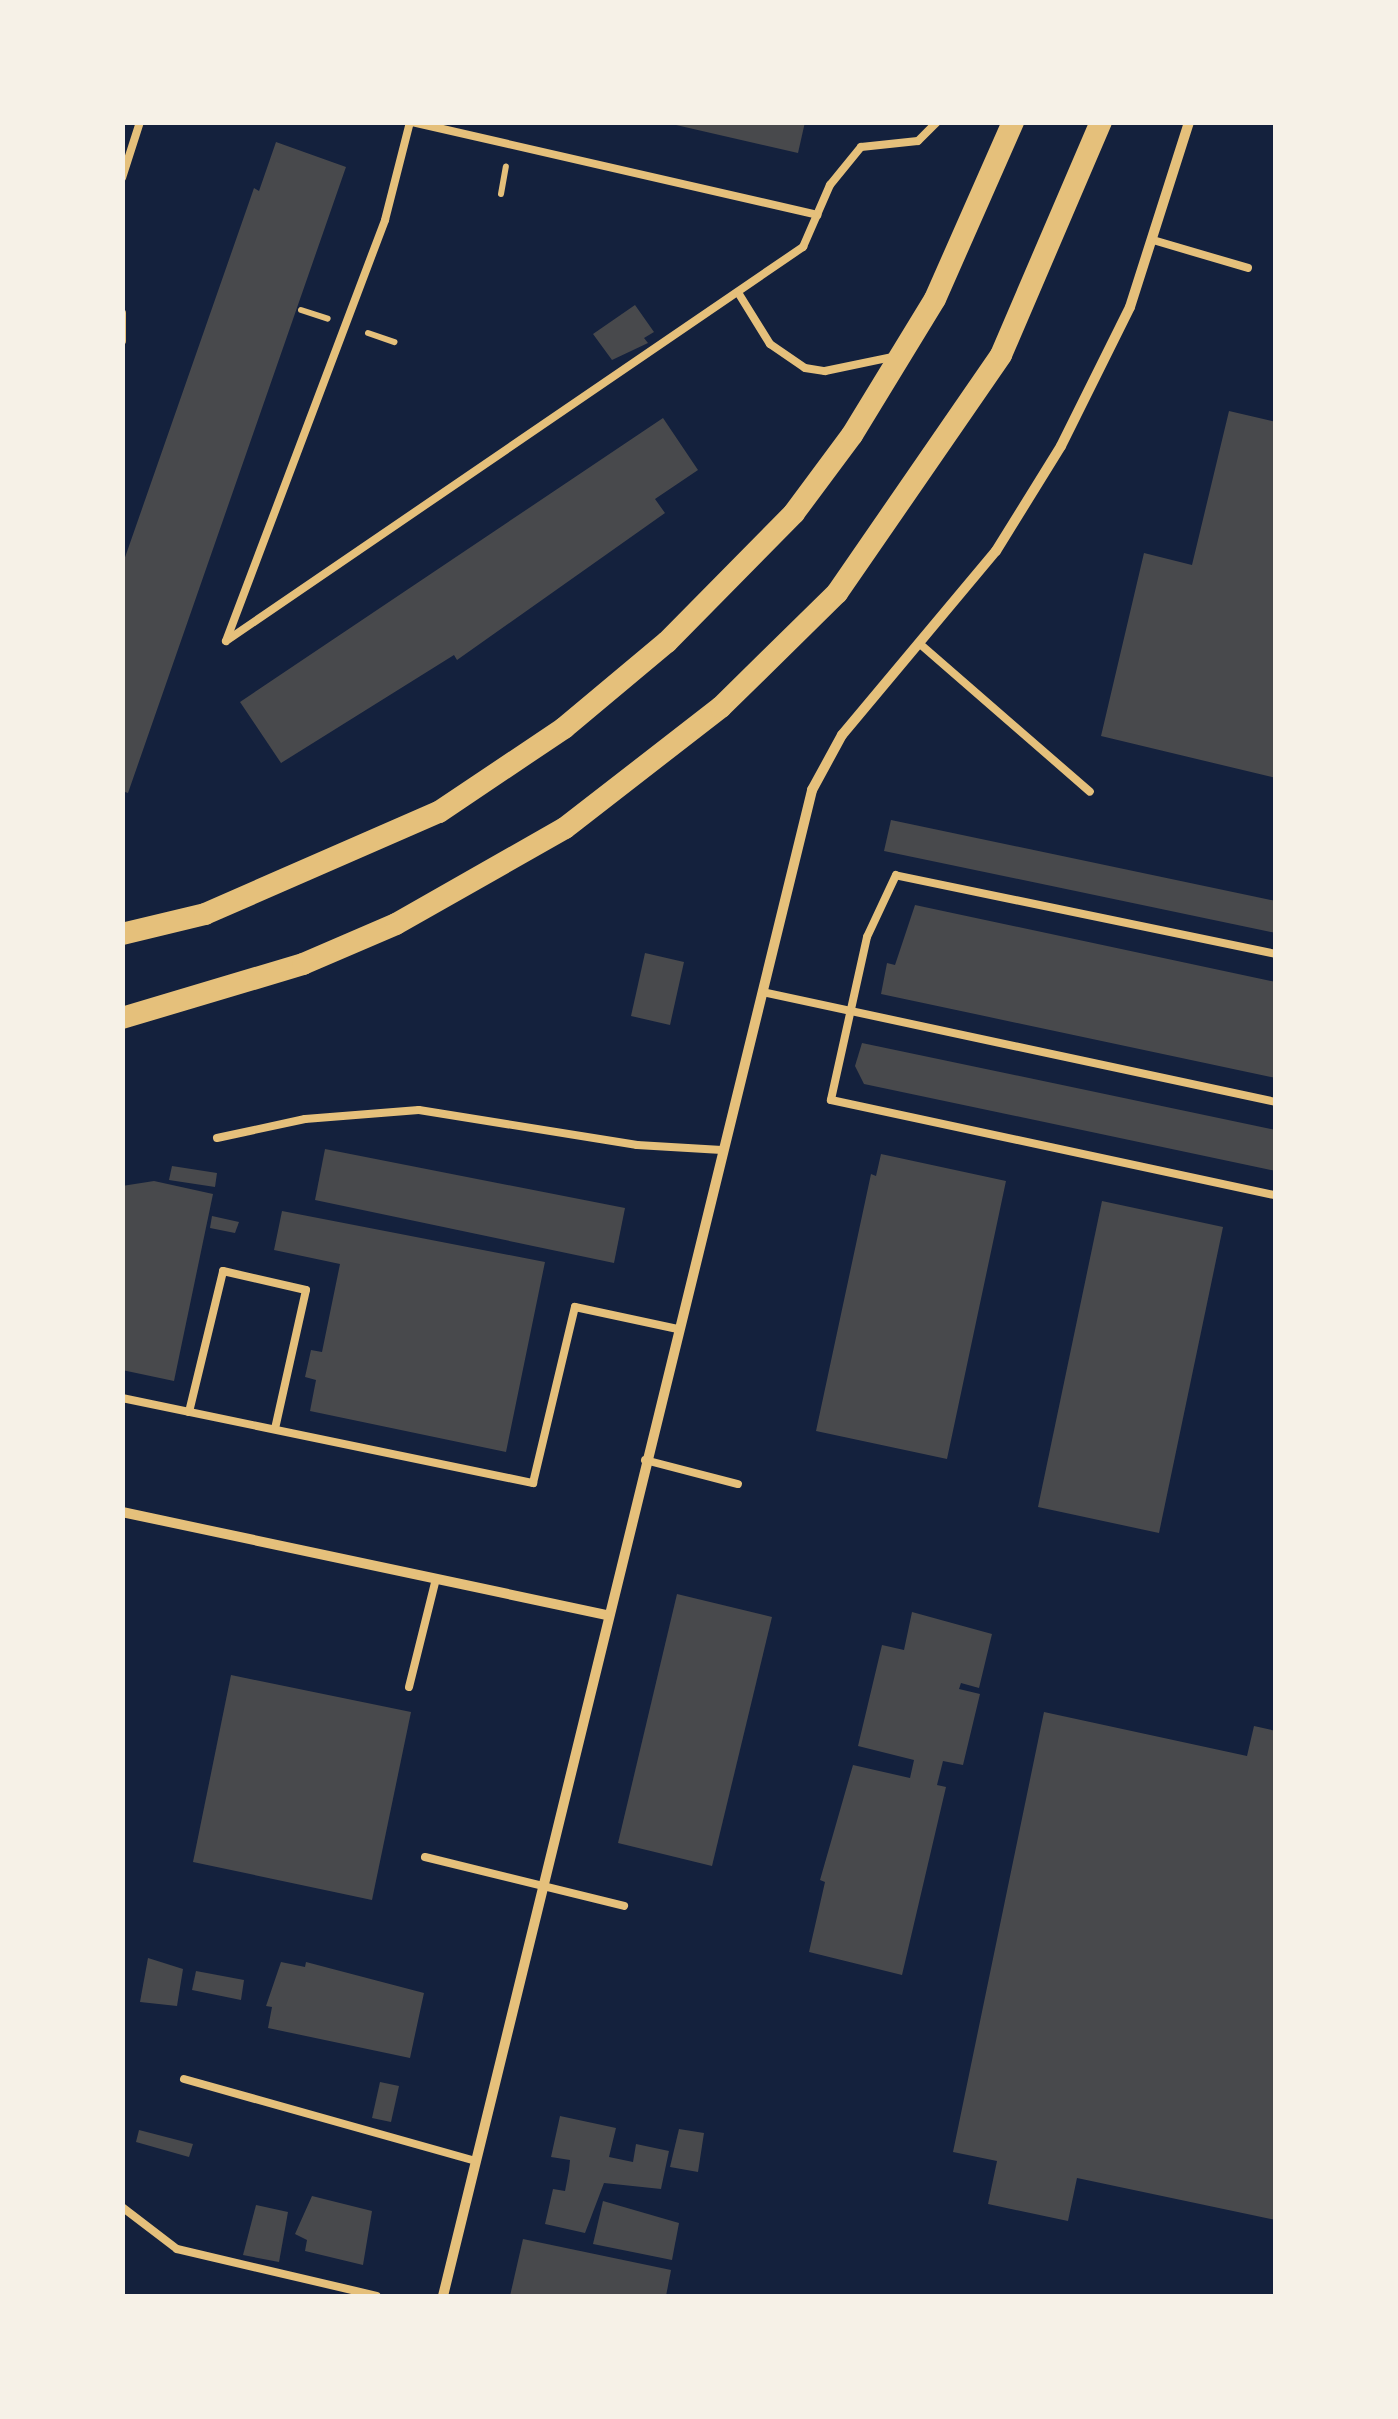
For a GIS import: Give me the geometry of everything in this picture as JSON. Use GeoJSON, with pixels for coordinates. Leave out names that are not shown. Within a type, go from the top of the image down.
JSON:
{"type":"FeatureCollection","features":[{"type":"Feature","properties":{"kind":"main road"},"geometry":{"type":"LineString","coordinates":[[122,934],[205,914],[317,870],[440,812],[564,728],[667,642],[794,513],[904,354],[1013,122]]}},
{"type":"Feature","properties":{"kind":"main road"},"geometry":{"type":"LineString","coordinates":[[122,1018],[303,964],[396,924],[565,828],[720,707],[837,592],[1001,355],[1102,122]]}},
{"type":"Feature","properties":{"kind":"street"},"geometry":{"type":"LineString","coordinates":[[443,2296],[759,991],[812,790],[842,735],[996,551],[1061,446],[1130,306],[1188,122]]}},
{"type":"Feature","properties":{"kind":"street"},"geometry":{"type":"LineString","coordinates":[[122,1512],[608,1614]]}},
{"type":"Feature","properties":{"kind":"lane"},"geometry":{"type":"LineString","coordinates":[[122,178],[140,122]]}},
{"type":"Feature","properties":{"kind":"lane"},"geometry":{"type":"LineString","coordinates":[[817,215],[411,122],[384,220],[226,641],[803,247],[817,215],[830,185],[861,147],[918,141],[937,122]]}},
{"type":"Feature","properties":{"kind":"lane"},"geometry":{"type":"LineString","coordinates":[[1153,240],[1248,268]]}},
{"type":"Feature","properties":{"kind":"lane"},"geometry":{"type":"LineString","coordinates":[[739,294],[770,344],[805,368],[824,372],[904,354]]}},
{"type":"Feature","properties":{"kind":"lane"},"geometry":{"type":"LineString","coordinates":[[122,314],[122,341]]}},
{"type":"Feature","properties":{"kind":"lane"},"geometry":{"type":"LineString","coordinates":[[920,644],[1090,792]]}},
{"type":"Feature","properties":{"kind":"lane"},"geometry":{"type":"LineString","coordinates":[[1276,954],[896,876],[867,938],[831,1100],[1276,1195]]}},
{"type":"Feature","properties":{"kind":"lane"},"geometry":{"type":"LineString","coordinates":[[759,991],[848,1014],[1276,1102]]}},
{"type":"Feature","properties":{"kind":"lane"},"geometry":{"type":"LineString","coordinates":[[216,1138],[305,1119],[419,1110],[637,1146],[722,1150]]}},
{"type":"Feature","properties":{"kind":"lane"},"geometry":{"type":"LineString","coordinates":[[189,1412],[223,1271],[306,1290],[274,1430]]}},
{"type":"Feature","properties":{"kind":"lane"},"geometry":{"type":"LineString","coordinates":[[122,1398],[533,1483],[576,1308],[678,1329]]}},
{"type":"Feature","properties":{"kind":"lane"},"geometry":{"type":"LineString","coordinates":[[645,1460],[738,1484]]}},
{"type":"Feature","properties":{"kind":"lane"},"geometry":{"type":"LineString","coordinates":[[408,1687],[436,1579]]}},
{"type":"Feature","properties":{"kind":"lane"},"geometry":{"type":"LineString","coordinates":[[425,1857],[624,1906]]}},
{"type":"Feature","properties":{"kind":"lane"},"geometry":{"type":"LineString","coordinates":[[184,2080],[476,2160]]}},
{"type":"Feature","properties":{"kind":"lane"},"geometry":{"type":"LineString","coordinates":[[122,2207],[177,2249],[377,2296]]}},
{"type":"Feature","properties":{"kind":"path"},"geometry":{"type":"LineString","coordinates":[[500,194],[506,166]]}},
{"type":"Feature","properties":{"kind":"path"},"geometry":{"type":"LineString","coordinates":[[301,310],[330,319]]}},
{"type":"Feature","properties":{"kind":"path"},"geometry":{"type":"LineString","coordinates":[[368,333],[394,342]]}},
{"type":"Feature","properties":{"kind":"building"},"geometry":{"type":"Polygon","coordinates":[[[663,122],[805,122],[798,153],[663,122]]]}},
{"type":"Feature","properties":{"kind":"building"},"geometry":{"type":"Polygon","coordinates":[[[276,142],[346,167],[128,793],[122,791],[122,566],[254,188],[259,191],[276,142]]]}},
{"type":"Feature","properties":{"kind":"building"},"geometry":{"type":"Polygon","coordinates":[[[635,305],[654,332],[644,338],[648,343],[612,360],[593,334],[635,305]]]}},
{"type":"Feature","properties":{"kind":"building"},"geometry":{"type":"Polygon","coordinates":[[[1229,411],[1276,422],[1276,778],[1101,736],[1144,553],[1192,565],[1229,411]]]}},
{"type":"Feature","properties":{"kind":"building"},"geometry":{"type":"Polygon","coordinates":[[[663,418],[698,470],[655,499],[665,513],[457,660],[454,655],[281,763],[240,702],[663,418]]]}},
{"type":"Feature","properties":{"kind":"building"},"geometry":{"type":"Polygon","coordinates":[[[891,820],[1276,901],[1276,933],[884,851],[891,820]]]}},
{"type":"Feature","properties":{"kind":"building"},"geometry":{"type":"Polygon","coordinates":[[[915,905],[1276,982],[1276,1078],[881,994],[887,963],[895,965],[915,905]]]}},
{"type":"Feature","properties":{"kind":"building"},"geometry":{"type":"Polygon","coordinates":[[[645,953],[684,962],[670,1025],[631,1016],[645,953]]]}},
{"type":"Feature","properties":{"kind":"building"},"geometry":{"type":"Polygon","coordinates":[[[862,1043],[1276,1130],[1276,1171],[864,1084],[855,1066],[862,1043]]]}},
{"type":"Feature","properties":{"kind":"building"},"geometry":{"type":"Polygon","coordinates":[[[325,1149],[625,1208],[614,1263],[315,1200],[325,1149]]]}},
{"type":"Feature","properties":{"kind":"building"},"geometry":{"type":"Polygon","coordinates":[[[881,1154],[1006,1181],[947,1459],[816,1431],[871,1174],[876,1176],[881,1154]]]}},
{"type":"Feature","properties":{"kind":"building"},"geometry":{"type":"Polygon","coordinates":[[[172,1166],[217,1173],[215,1187],[169,1180],[172,1166]]]}},
{"type":"Feature","properties":{"kind":"building"},"geometry":{"type":"Polygon","coordinates":[[[154,1181],[213,1194],[174,1381],[122,1370],[122,1186],[154,1181]]]}},
{"type":"Feature","properties":{"kind":"building"},"geometry":{"type":"Polygon","coordinates":[[[1102,1201],[1223,1227],[1159,1533],[1038,1507],[1102,1201]]]}},
{"type":"Feature","properties":{"kind":"building"},"geometry":{"type":"Polygon","coordinates":[[[282,1211],[545,1262],[506,1452],[310,1411],[316,1380],[305,1377],[311,1350],[322,1352],[340,1264],[274,1250],[282,1211]]]}},
{"type":"Feature","properties":{"kind":"building"},"geometry":{"type":"Polygon","coordinates":[[[212,1216],[239,1222],[235,1233],[210,1228],[212,1216]]]}},
{"type":"Feature","properties":{"kind":"building"},"geometry":{"type":"Polygon","coordinates":[[[677,1594],[772,1617],[712,1866],[618,1843],[677,1594]]]}},
{"type":"Feature","properties":{"kind":"building"},"geometry":{"type":"Polygon","coordinates":[[[912,1612],[992,1634],[979,1688],[961,1683],[959,1689],[980,1694],[963,1765],[943,1761],[937,1785],[946,1787],[902,1975],[809,1952],[825,1882],[820,1880],[853,1765],[910,1778],[914,1760],[858,1746],[882,1645],[904,1650],[912,1612]]]}},
{"type":"Feature","properties":{"kind":"building"},"geometry":{"type":"Polygon","coordinates":[[[231,1675],[411,1712],[372,1900],[193,1862],[231,1675]]]}},
{"type":"Feature","properties":{"kind":"building"},"geometry":{"type":"Polygon","coordinates":[[[1044,1712],[1247,1756],[1254,1726],[1276,1731],[1276,2220],[1077,2178],[1068,2221],[988,2204],[997,2161],[953,2152],[1044,1712]]]}},
{"type":"Feature","properties":{"kind":"building"},"geometry":{"type":"Polygon","coordinates":[[[148,1958],[183,1969],[177,2006],[140,2002],[148,1958]]]}},
{"type":"Feature","properties":{"kind":"building"},"geometry":{"type":"Polygon","coordinates":[[[281,1962],[305,1967],[306,1962],[424,1993],[410,2058],[268,2028],[272,2007],[266,2006],[281,1962]]]}},
{"type":"Feature","properties":{"kind":"building"},"geometry":{"type":"Polygon","coordinates":[[[196,1971],[244,1980],[241,2000],[192,1990],[196,1971]]]}},
{"type":"Feature","properties":{"kind":"building"},"geometry":{"type":"Polygon","coordinates":[[[380,2082],[399,2086],[391,2122],[372,2118],[380,2082]]]}},
{"type":"Feature","properties":{"kind":"building"},"geometry":{"type":"Polygon","coordinates":[[[560,2116],[616,2128],[609,2157],[633,2162],[636,2144],[669,2151],[661,2189],[604,2183],[585,2233],[545,2224],[553,2189],[565,2191],[569,2170],[570,2160],[551,2157],[560,2116]]]}},
{"type":"Feature","properties":{"kind":"building"},"geometry":{"type":"Polygon","coordinates":[[[679,2129],[704,2133],[698,2172],[670,2167],[679,2129]]]}},
{"type":"Feature","properties":{"kind":"building"},"geometry":{"type":"Polygon","coordinates":[[[139,2130],[193,2144],[189,2157],[136,2142],[139,2130]]]}},
{"type":"Feature","properties":{"kind":"building"},"geometry":{"type":"Polygon","coordinates":[[[312,2196],[372,2211],[363,2265],[305,2251],[307,2240],[295,2234],[312,2196]]]}},
{"type":"Feature","properties":{"kind":"building"},"geometry":{"type":"Polygon","coordinates":[[[603,2201],[679,2223],[672,2260],[593,2244],[603,2201]]]}},
{"type":"Feature","properties":{"kind":"building"},"geometry":{"type":"Polygon","coordinates":[[[256,2205],[288,2212],[279,2262],[243,2255],[256,2205]]]}},
{"type":"Feature","properties":{"kind":"building"},"geometry":{"type":"Polygon","coordinates":[[[523,2239],[671,2270],[666,2296],[510,2296],[523,2239]]]}}]}
